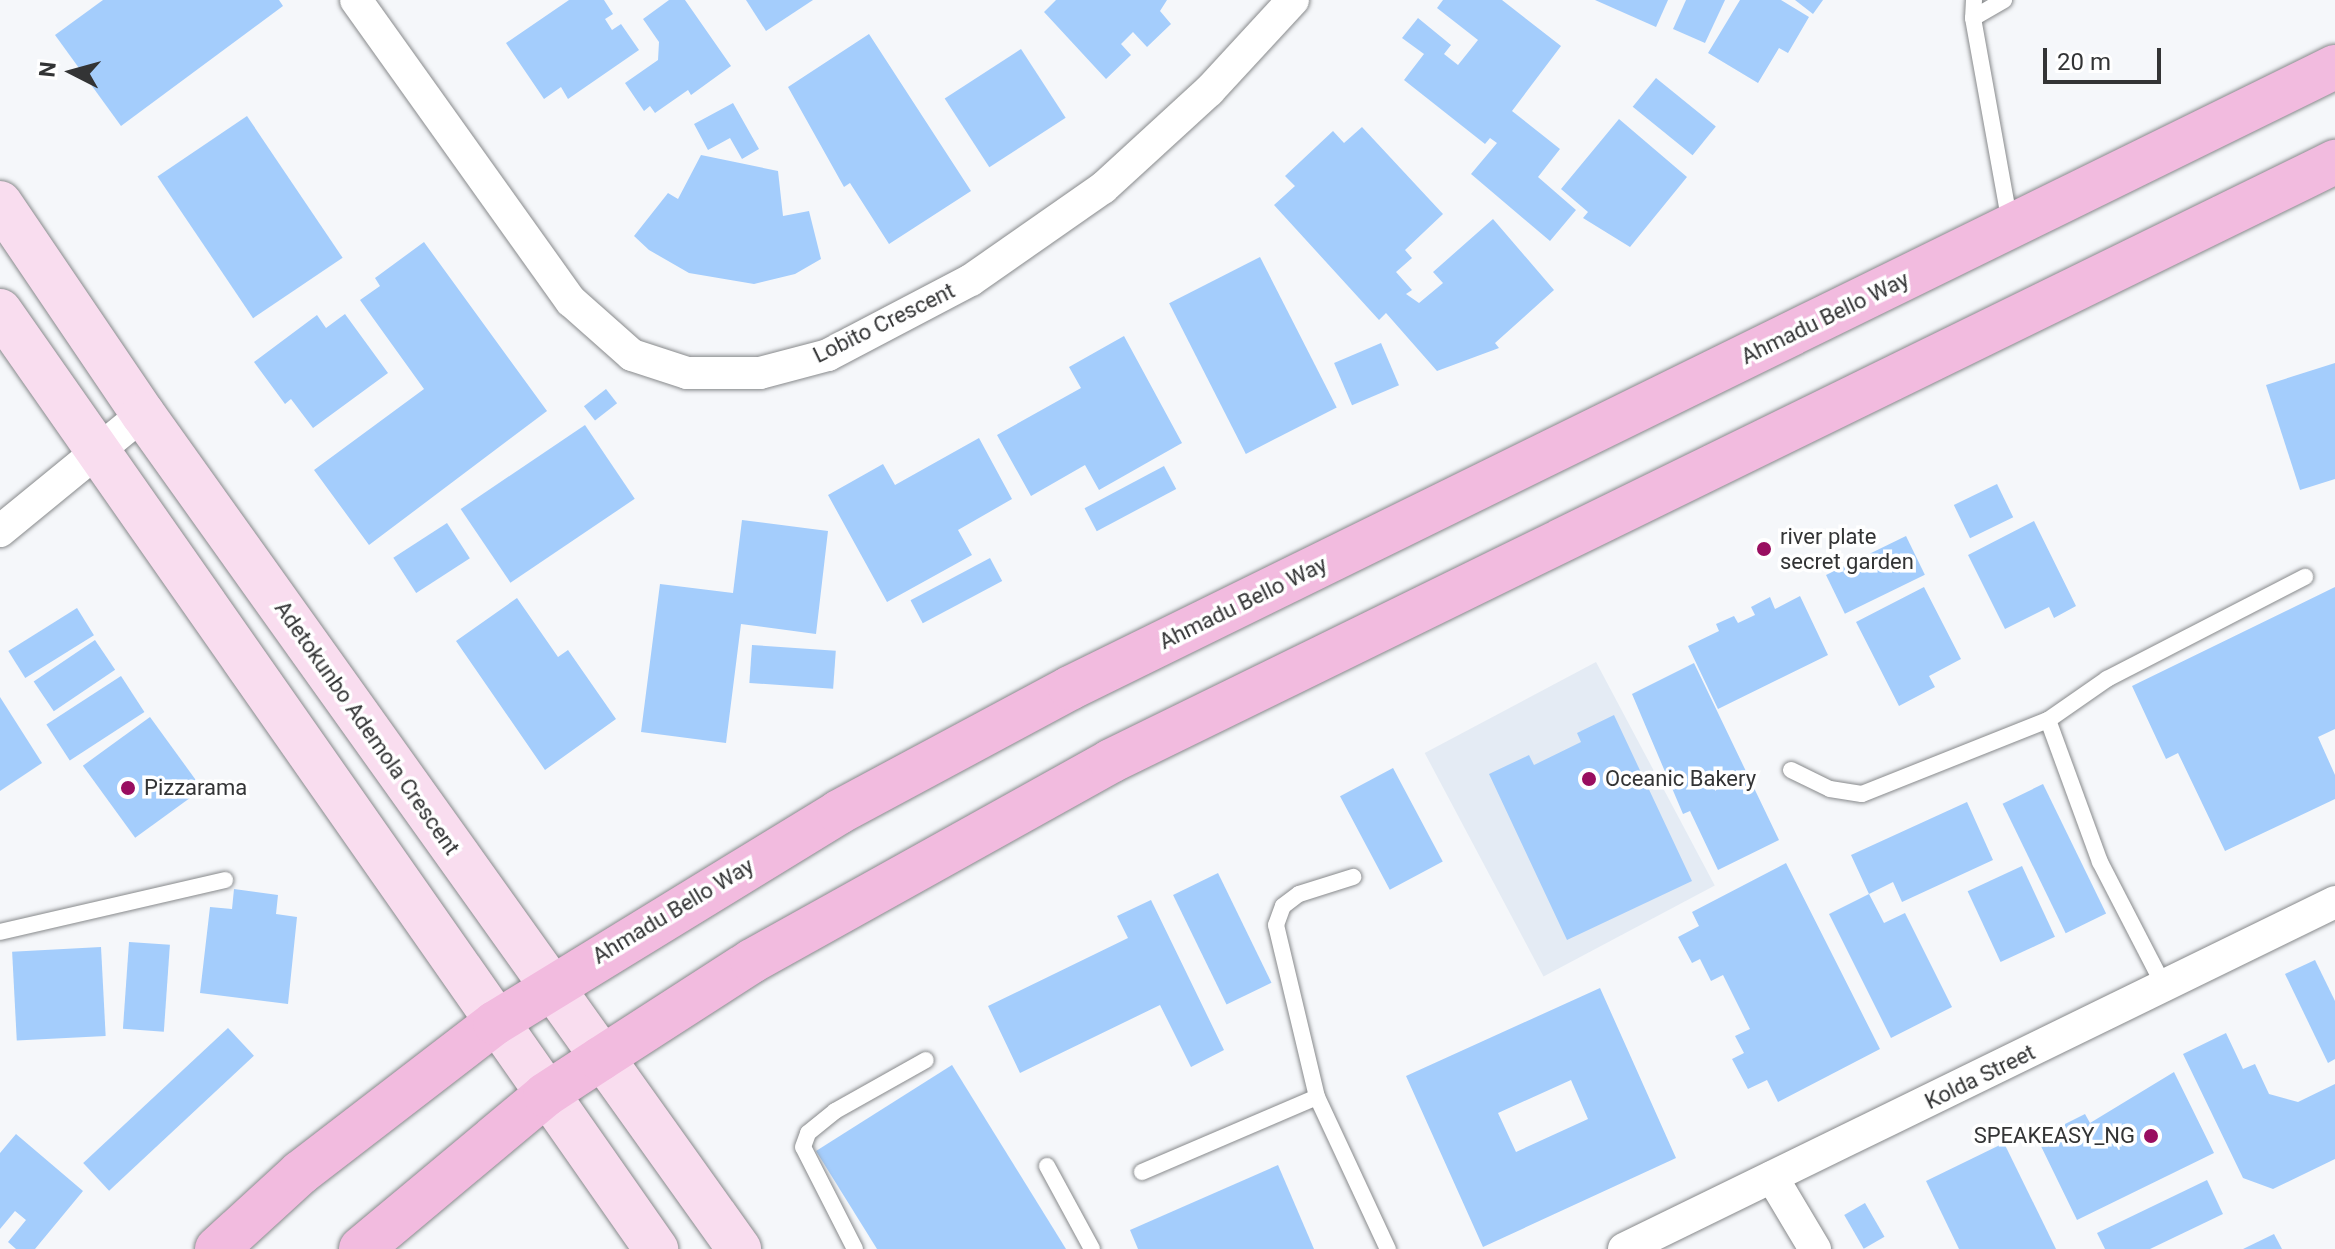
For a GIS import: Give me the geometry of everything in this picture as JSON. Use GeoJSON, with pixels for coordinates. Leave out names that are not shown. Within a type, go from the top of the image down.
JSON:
{"type":"FeatureCollection","features":[{"type":"Feature","properties":{"kind":"main road","name":"Ahmadu Bello Way"},"geometry":{"type":"LineString","coordinates":[[217,1249],[300,1173],[495,1023],[550,985],[839,812],[1070,688],[2335,67]]}},
{"type":"Feature","properties":{"kind":"main road"},"geometry":{"type":"LineString","coordinates":[[361,1249],[545,1095],[600,1059],[752,961],[1111,761],[2335,162]]}},
{"type":"Feature","properties":{"kind":"main road","name":"Adetokunbo Ademola Crescent"},"geometry":{"type":"LineString","coordinates":[[0,203],[143,414],[600,1059],[739,1249]]}},
{"type":"Feature","properties":{"kind":"main road"},"geometry":{"type":"LineString","coordinates":[[0,311],[545,1095],[656,1249]]}},
{"type":"Feature","properties":{"kind":"street","name":"Lobito Crescent"},"geometry":{"type":"LineString","coordinates":[[356,0],[571,301],[632,355],[687,373],[760,373],[828,355],[971,280],[1103,188],[1209,91],[1293,0]]}},
{"type":"Feature","properties":{"kind":"street"},"geometry":{"type":"LineString","coordinates":[[0,531],[96,448],[143,414]]}},
{"type":"Feature","properties":{"kind":"street","name":"Kolda Street"},"geometry":{"type":"LineString","coordinates":[[1624,1249],[2165,988],[2335,902]]}},
{"type":"Feature","properties":{"kind":"street"},"geometry":{"type":"LineString","coordinates":[[1772,1177],[1815,1249]]}},
{"type":"Feature","properties":{"kind":"lane"},"geometry":{"type":"LineString","coordinates":[[1974,0],[1973,18],[2011,225]]}},
{"type":"Feature","properties":{"kind":"lane"},"geometry":{"type":"LineString","coordinates":[[1973,18],[2004,0]]}},
{"type":"Feature","properties":{"kind":"lane"},"geometry":{"type":"LineString","coordinates":[[1791,770],[1830,789],[1862,794],[2048,720],[2107,679],[2305,577]]}},
{"type":"Feature","properties":{"kind":"lane"},"geometry":{"type":"LineString","coordinates":[[2048,720],[2100,862],[2165,988]]}},
{"type":"Feature","properties":{"kind":"lane"},"geometry":{"type":"LineString","coordinates":[[1353,877],[1299,894],[1283,906],[1276,925],[1317,1097],[1388,1249]]}},
{"type":"Feature","properties":{"kind":"lane"},"geometry":{"type":"LineString","coordinates":[[0,932],[225,880]]}},
{"type":"Feature","properties":{"kind":"lane"},"geometry":{"type":"LineString","coordinates":[[855,1249],[803,1147],[808,1133],[835,1111],[926,1060]]}},
{"type":"Feature","properties":{"kind":"lane"},"geometry":{"type":"LineString","coordinates":[[1142,1172],[1317,1097]]}},
{"type":"Feature","properties":{"kind":"lane"},"geometry":{"type":"LineString","coordinates":[[1047,1166],[1092,1249]]}},
{"type":"Feature","properties":{"kind":"shaded area"},"geometry":{"type":"Polygon","coordinates":[[[1596,662],[1715,885],[1543,976],[1425,753],[1596,662]]]}},
{"type":"Feature","properties":{"kind":"building"},"geometry":{"type":"Polygon","coordinates":[[[103,0],[279,0],[283,6],[121,126],[55,35],[103,0]]]}},
{"type":"Feature","properties":{"kind":"building"},"geometry":{"type":"Polygon","coordinates":[[[569,0],[604,0],[613,14],[605,19],[612,30],[621,24],[639,50],[568,99],[561,87],[544,99],[506,43],[569,0]]]}},
{"type":"Feature","properties":{"kind":"building"},"geometry":{"type":"Polygon","coordinates":[[[669,0],[685,0],[731,66],[691,95],[688,90],[655,113],[650,106],[644,111],[625,83],[658,60],[659,42],[643,19],[669,0]]]}},
{"type":"Feature","properties":{"kind":"building"},"geometry":{"type":"Polygon","coordinates":[[[746,0],[813,0],[766,31],[746,0]]]}},
{"type":"Feature","properties":{"kind":"building"},"geometry":{"type":"Polygon","coordinates":[[[1056,0],[1167,0],[1160,11],[1171,24],[1147,47],[1133,32],[1121,44],[1131,55],[1106,79],[1044,12],[1056,0]]]}},
{"type":"Feature","properties":{"kind":"building"},"geometry":{"type":"Polygon","coordinates":[[[1443,0],[1502,0],[1561,46],[1512,111],[1560,149],[1538,177],[1576,210],[1550,241],[1471,174],[1497,143],[1490,138],[1485,144],[1404,80],[1424,54],[1402,38],[1418,18],[1451,45],[1444,54],[1458,65],[1478,40],[1437,8],[1443,0]]]}},
{"type":"Feature","properties":{"kind":"building"},"geometry":{"type":"Polygon","coordinates":[[[1595,0],[1668,0],[1656,27],[1595,0]]]}},
{"type":"Feature","properties":{"kind":"building"},"geometry":{"type":"Polygon","coordinates":[[[1686,0],[1725,0],[1705,43],[1673,29],[1686,0]]]}},
{"type":"Feature","properties":{"kind":"building"},"geometry":{"type":"Polygon","coordinates":[[[1740,0],[1781,0],[1809,17],[1788,53],[1779,48],[1758,83],[1708,53],[1740,0]]]}},
{"type":"Feature","properties":{"kind":"building"},"geometry":{"type":"Polygon","coordinates":[[[1795,0],[1823,0],[1813,14],[1795,0]]]}},
{"type":"Feature","properties":{"kind":"building"},"geometry":{"type":"Polygon","coordinates":[[[869,34],[971,191],[889,244],[850,183],[844,187],[788,87],[869,34]]]}},
{"type":"Feature","properties":{"kind":"building"},"geometry":{"type":"Polygon","coordinates":[[[1021,49],[1066,118],[989,167],[945,99],[1021,49]]]}},
{"type":"Feature","properties":{"kind":"building"},"geometry":{"type":"Polygon","coordinates":[[[1656,78],[1716,126],[1693,155],[1633,107],[1656,78]]]}},
{"type":"Feature","properties":{"kind":"building"},"geometry":{"type":"Polygon","coordinates":[[[733,103],[759,149],[742,159],[730,138],[708,150],[694,124],[733,103]]]}},
{"type":"Feature","properties":{"kind":"building"},"geometry":{"type":"Polygon","coordinates":[[[247,116],[343,258],[253,318],[157,176],[247,116]]]}},
{"type":"Feature","properties":{"kind":"building"},"geometry":{"type":"Polygon","coordinates":[[[1619,119],[1687,177],[1630,247],[1583,218],[1588,212],[1561,189],[1619,119]]]}},
{"type":"Feature","properties":{"kind":"building"},"geometry":{"type":"Polygon","coordinates":[[[1362,127],[1443,214],[1405,250],[1412,258],[1396,272],[1412,290],[1406,294],[1419,303],[1443,283],[1433,272],[1493,219],[1554,290],[1495,343],[1499,348],[1437,371],[1386,313],[1379,320],[1274,205],[1295,186],[1285,176],[1333,131],[1344,143],[1362,127]]]}},
{"type":"Feature","properties":{"kind":"building"},"geometry":{"type":"Polygon","coordinates":[[[701,155],[778,171],[783,216],[809,211],[821,259],[795,274],[754,284],[689,273],[649,250],[634,236],[668,193],[678,199],[701,155]]]}},
{"type":"Feature","properties":{"kind":"building"},"geometry":{"type":"Polygon","coordinates":[[[424,242],[547,411],[369,545],[314,470],[424,389],[360,300],[380,286],[375,278],[424,242]]]}},
{"type":"Feature","properties":{"kind":"building"},"geometry":{"type":"Polygon","coordinates":[[[1260,257],[1337,408],[1246,454],[1169,303],[1260,257]]]}},
{"type":"Feature","properties":{"kind":"building"},"geometry":{"type":"Polygon","coordinates":[[[345,314],[388,373],[313,428],[291,399],[285,404],[254,362],[317,315],[326,328],[345,314]]]}},
{"type":"Feature","properties":{"kind":"building"},"geometry":{"type":"Polygon","coordinates":[[[1124,336],[1182,443],[1099,490],[1085,465],[1031,496],[997,435],[1081,388],[1069,367],[1124,336]]]}},
{"type":"Feature","properties":{"kind":"building"},"geometry":{"type":"Polygon","coordinates":[[[1381,343],[1399,385],[1352,405],[1334,363],[1381,343]]]}},
{"type":"Feature","properties":{"kind":"building"},"geometry":{"type":"Polygon","coordinates":[[[2335,363],[2335,479],[2300,490],[2266,385],[2335,363]]]}},
{"type":"Feature","properties":{"kind":"building"},"geometry":{"type":"Polygon","coordinates":[[[606,389],[617,403],[595,420],[584,406],[606,389]]]}},
{"type":"Feature","properties":{"kind":"building"},"geometry":{"type":"Polygon","coordinates":[[[585,425],[635,499],[510,583],[461,509],[585,425]]]}},
{"type":"Feature","properties":{"kind":"building"},"geometry":{"type":"Polygon","coordinates":[[[979,438],[1012,499],[958,530],[972,555],[887,602],[828,495],[883,464],[895,485],[979,438]]]}},
{"type":"Feature","properties":{"kind":"building"},"geometry":{"type":"Polygon","coordinates":[[[1164,466],[1176,489],[1097,531],[1085,508],[1164,466]]]}},
{"type":"Feature","properties":{"kind":"building"},"geometry":{"type":"Polygon","coordinates":[[[1997,484],[2013,517],[1970,538],[1954,505],[1997,484]]]}},
{"type":"Feature","properties":{"kind":"building"},"geometry":{"type":"Polygon","coordinates":[[[742,520],[828,531],[816,634],[741,624],[726,743],[641,732],[660,584],[733,593],[742,520]]]}},
{"type":"Feature","properties":{"kind":"building"},"geometry":{"type":"Polygon","coordinates":[[[2034,521],[2076,606],[2054,618],[2049,607],[2005,629],[1968,555],[2034,521]]]}},
{"type":"Feature","properties":{"kind":"building"},"geometry":{"type":"Polygon","coordinates":[[[447,523],[470,558],[416,593],[393,558],[447,523]]]}},
{"type":"Feature","properties":{"kind":"building"},"geometry":{"type":"Polygon","coordinates":[[[1906,536],[1925,575],[1845,614],[1826,575],[1906,536]]]}},
{"type":"Feature","properties":{"kind":"building"},"geometry":{"type":"Polygon","coordinates":[[[990,558],[1002,581],[923,623],[911,600],[990,558]]]}},
{"type":"Feature","properties":{"kind":"building"},"geometry":{"type":"Polygon","coordinates":[[[1924,587],[1961,659],[1929,676],[1935,687],[1899,706],[1856,622],[1924,587]]]}},
{"type":"Feature","properties":{"kind":"building"},"geometry":{"type":"Polygon","coordinates":[[[2335,587],[2335,729],[2318,737],[2335,775],[2335,799],[2225,851],[2178,753],[2166,759],[2132,686],[2335,587]]]}},
{"type":"Feature","properties":{"kind":"building"},"geometry":{"type":"Polygon","coordinates":[[[1800,596],[1828,655],[1718,709],[1688,646],[1719,631],[1716,624],[1734,616],[1738,623],[1755,615],[1751,607],[1770,597],[1775,609],[1800,596]]]}},
{"type":"Feature","properties":{"kind":"building"},"geometry":{"type":"Polygon","coordinates":[[[517,598],[558,657],[568,650],[616,719],[545,770],[456,641],[517,598]]]}},
{"type":"Feature","properties":{"kind":"building"},"geometry":{"type":"Polygon","coordinates":[[[77,608],[94,635],[25,678],[8,651],[77,608]]]}},
{"type":"Feature","properties":{"kind":"building"},"geometry":{"type":"Polygon","coordinates":[[[95,640],[115,670],[54,711],[34,681],[95,640]]]}},
{"type":"Feature","properties":{"kind":"building"},"geometry":{"type":"Polygon","coordinates":[[[752,645],[836,651],[833,689],[749,683],[752,645]]]}},
{"type":"Feature","properties":{"kind":"building"},"geometry":{"type":"Polygon","coordinates":[[[1694,663],[1779,840],[1718,870],[1690,811],[1683,814],[1632,694],[1694,663]]]}},
{"type":"Feature","properties":{"kind":"building"},"geometry":{"type":"Polygon","coordinates":[[[121,676],[144,712],[70,761],[46,724],[121,676]]]}},
{"type":"Feature","properties":{"kind":"building"},"geometry":{"type":"Polygon","coordinates":[[[0,697],[42,763],[0,791],[0,697]]]}},
{"type":"Feature","properties":{"kind":"building"},"geometry":{"type":"Polygon","coordinates":[[[1614,715],[1692,881],[1567,940],[1489,774],[1529,755],[1534,765],[1581,742],[1577,733],[1614,715]]]}},
{"type":"Feature","properties":{"kind":"building"},"geometry":{"type":"Polygon","coordinates":[[[150,717],[202,789],[135,838],[83,766],[150,717]]]}},
{"type":"Feature","properties":{"kind":"building"},"geometry":{"type":"Polygon","coordinates":[[[1393,768],[1443,862],[1390,890],[1340,796],[1393,768]]]}},
{"type":"Feature","properties":{"kind":"building"},"geometry":{"type":"Polygon","coordinates":[[[2043,784],[2106,913],[2066,933],[2003,804],[2043,784]]]}},
{"type":"Feature","properties":{"kind":"building"},"geometry":{"type":"Polygon","coordinates":[[[1967,802],[1993,860],[1902,902],[1893,882],[1869,894],[1851,855],[1967,802]]]}},
{"type":"Feature","properties":{"kind":"building"},"geometry":{"type":"Polygon","coordinates":[[[1786,863],[1880,1049],[1778,1102],[1767,1080],[1748,1089],[1732,1059],[1744,1053],[1735,1036],[1750,1029],[1723,975],[1711,981],[1700,959],[1692,963],[1678,937],[1699,926],[1692,912],[1786,863]]]}},
{"type":"Feature","properties":{"kind":"building"},"geometry":{"type":"Polygon","coordinates":[[[2022,866],[2055,937],[2001,962],[1968,891],[2022,866]]]}},
{"type":"Feature","properties":{"kind":"building"},"geometry":{"type":"Polygon","coordinates":[[[1218,873],[1271,983],[1227,1005],[1173,895],[1218,873]]]}},
{"type":"Feature","properties":{"kind":"building"},"geometry":{"type":"Polygon","coordinates":[[[234,889],[278,895],[276,914],[297,917],[288,1004],[200,993],[210,907],[232,909],[234,889]]]}},
{"type":"Feature","properties":{"kind":"building"},"geometry":{"type":"Polygon","coordinates":[[[1869,894],[1884,923],[1905,913],[1952,1007],[1891,1038],[1829,914],[1869,894]]]}},
{"type":"Feature","properties":{"kind":"building"},"geometry":{"type":"Polygon","coordinates":[[[1151,900],[1224,1050],[1191,1067],[1160,1005],[1020,1073],[988,1006],[1128,938],[1117,916],[1151,900]]]}},
{"type":"Feature","properties":{"kind":"building"},"geometry":{"type":"Polygon","coordinates":[[[129,942],[170,945],[164,1032],[123,1029],[129,942]]]}},
{"type":"Feature","properties":{"kind":"building"},"geometry":{"type":"Polygon","coordinates":[[[101,947],[106,1036],[17,1041],[12,952],[101,947]]]}},
{"type":"Feature","properties":{"kind":"building"},"geometry":{"type":"Polygon","coordinates":[[[2315,960],[2335,1001],[2335,1059],[2328,1063],[2285,974],[2315,960]]]}},
{"type":"Feature","properties":{"kind":"building"},"geometry":{"type":"Polygon","coordinates":[[[1600,988],[1676,1158],[1483,1247],[1406,1076],[1600,988]],[[1571,1080],[1498,1113],[1516,1152],[1588,1119],[1571,1080]]]}},
{"type":"Feature","properties":{"kind":"building"},"geometry":{"type":"Polygon","coordinates":[[[228,1028],[254,1056],[109,1191],[83,1163],[228,1028]]]}},
{"type":"Feature","properties":{"kind":"building"},"geometry":{"type":"Polygon","coordinates":[[[2226,1033],[2243,1069],[2255,1064],[2269,1094],[2298,1102],[2335,1084],[2335,1159],[2273,1189],[2243,1178],[2183,1054],[2226,1033]]]}},
{"type":"Feature","properties":{"kind":"building"},"geometry":{"type":"Polygon","coordinates":[[[952,1065],[1066,1249],[877,1249],[816,1151],[952,1065]]]}},
{"type":"Feature","properties":{"kind":"building"},"geometry":{"type":"Polygon","coordinates":[[[2174,1072],[2214,1153],[2077,1220],[2037,1138],[2085,1114],[2090,1123],[2174,1072]]]}},
{"type":"Feature","properties":{"kind":"building"},"geometry":{"type":"Polygon","coordinates":[[[16,1134],[83,1191],[35,1249],[16,1249],[8,1242],[26,1220],[15,1211],[0,1229],[0,1153],[16,1134]]]}},
{"type":"Feature","properties":{"kind":"building"},"geometry":{"type":"Polygon","coordinates":[[[2004,1143],[2056,1249],[1959,1249],[1926,1181],[2004,1143]]]}},
{"type":"Feature","properties":{"kind":"building"},"geometry":{"type":"Polygon","coordinates":[[[1278,1165],[1314,1249],[1138,1249],[1130,1230],[1278,1165]]]}},
{"type":"Feature","properties":{"kind":"building"},"geometry":{"type":"Polygon","coordinates":[[[2207,1180],[2223,1214],[2150,1249],[2105,1249],[2097,1233],[2207,1180]]]}},
{"type":"Feature","properties":{"kind":"building"},"geometry":{"type":"Polygon","coordinates":[[[1865,1203],[1884,1237],[1864,1249],[1844,1215],[1865,1203]]]}},
{"type":"Feature","properties":{"kind":"building"},"geometry":{"type":"Polygon","coordinates":[[[2274,1234],[2282,1249],[2243,1249],[2274,1234]]]}},
{"type":"Feature","properties":{"kind":"place","name":"river plate secret garden"},"geometry":{"type":"Point","coordinates":[1764,549]}},
{"type":"Feature","properties":{"kind":"place","name":"Oceanic Bakery"},"geometry":{"type":"Point","coordinates":[1589,779]}},
{"type":"Feature","properties":{"kind":"place","name":"Pizzarama"},"geometry":{"type":"Point","coordinates":[128,788]}},
{"type":"Feature","properties":{"kind":"place","name":"SPEAKEASY_NG"},"geometry":{"type":"Point","coordinates":[2151,1136]}}]}
